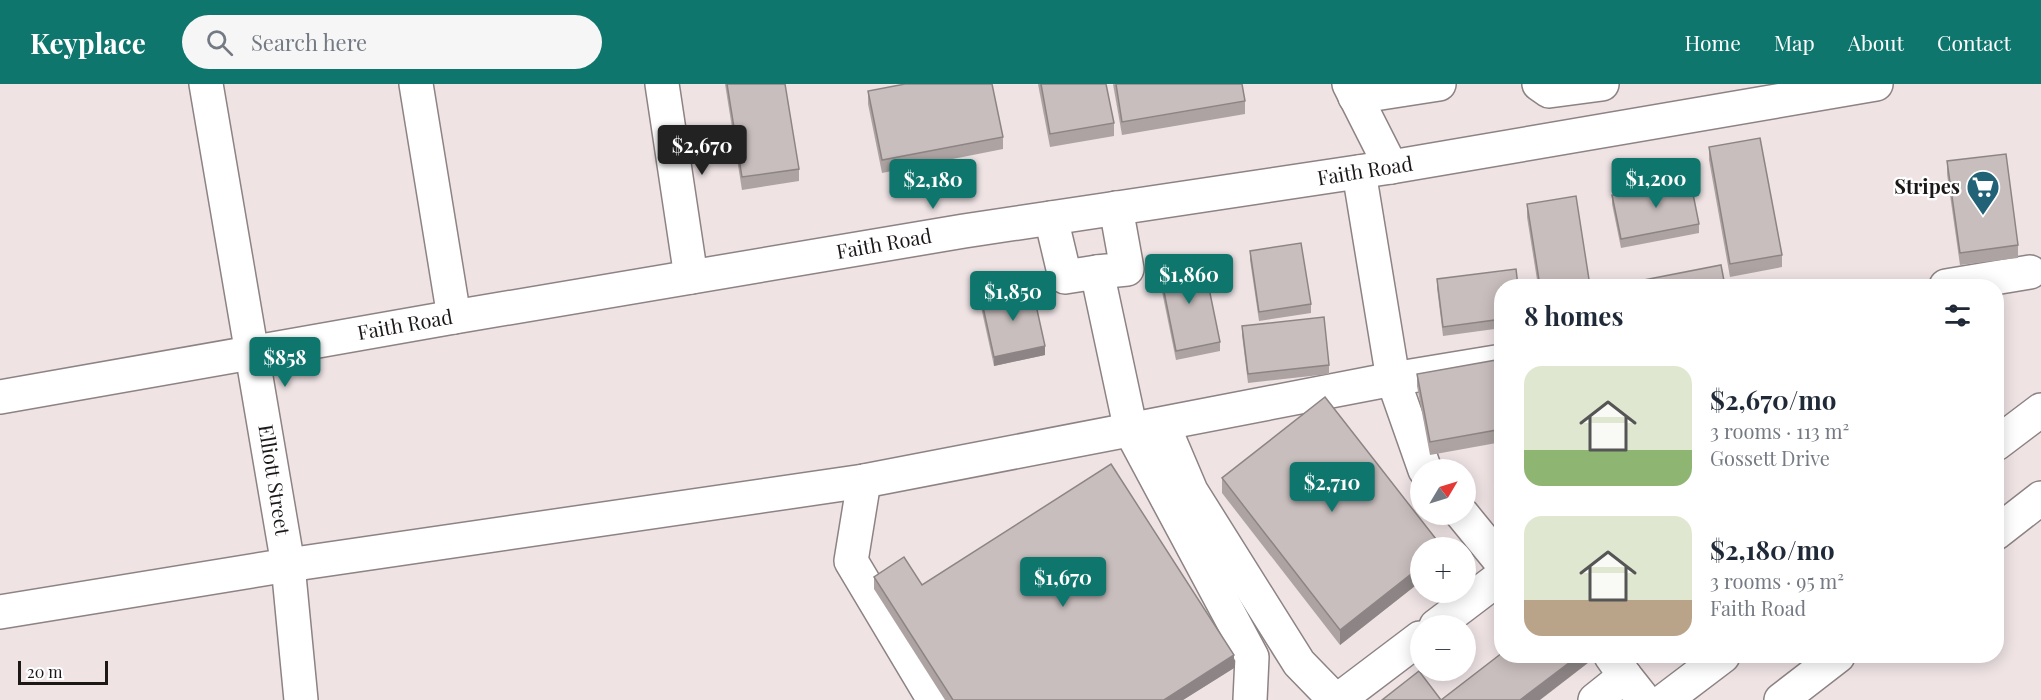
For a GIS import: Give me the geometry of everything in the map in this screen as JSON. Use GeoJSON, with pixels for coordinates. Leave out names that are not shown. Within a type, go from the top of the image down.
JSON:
{"type":"FeatureCollection","features":[{"type":"Feature","properties":{"kind":"street","name":"Elliott Street"},"geometry":{"type":"LineString","coordinates":[[206,84],[288,565],[301,700]]}},
{"type":"Feature","properties":{"kind":"street"},"geometry":{"type":"LineString","coordinates":[[416,84],[454,316]]}},
{"type":"Feature","properties":{"kind":"street"},"geometry":{"type":"LineString","coordinates":[[662,84],[691,277]]}},
{"type":"Feature","properties":{"kind":"street"},"geometry":{"type":"LineString","coordinates":[[1391,167],[1352,90],[1439,84]]}},
{"type":"Feature","properties":{"kind":"street"},"geometry":{"type":"LineString","coordinates":[[1539,84],[1549,91],[1593,85],[1592,133]]}},
{"type":"Feature","properties":{"kind":"street","name":"Faith Road"},"geometry":{"type":"LineString","coordinates":[[0,397],[454,316],[1051,218],[1391,167],[1876,84]]}},
{"type":"Feature","properties":{"kind":"street"},"geometry":{"type":"LineString","coordinates":[[1359,172],[1393,379],[1421,459]]}},
{"type":"Feature","properties":{"kind":"street"},"geometry":{"type":"LineString","coordinates":[[1051,218],[1065,277],[1127,268],[1116,208]]}},
{"type":"Feature","properties":{"kind":"street"},"geometry":{"type":"LineString","coordinates":[[1097,272],[1131,431],[1252,657],[1250,700]]}},
{"type":"Feature","properties":{"kind":"street"},"geometry":{"type":"LineString","coordinates":[[1988,279],[2030,272]]}},
{"type":"Feature","properties":{"kind":"street"},"geometry":{"type":"LineString","coordinates":[[0,612],[288,565],[864,481],[1393,379],[1494,362]]}},
{"type":"Feature","properties":{"kind":"street"},"geometry":{"type":"LineString","coordinates":[[2004,438],[2041,410]]}},
{"type":"Feature","properties":{"kind":"street"},"geometry":{"type":"LineString","coordinates":[[1163,425],[1191,491],[1299,663],[1336,700],[1410,645]]}},
{"type":"Feature","properties":{"kind":"street"},"geometry":{"type":"LineString","coordinates":[[864,481],[851,561],[934,700]]}},
{"type":"Feature","properties":{"kind":"street"},"geometry":{"type":"LineString","coordinates":[[2004,527],[2041,498]]}},
{"type":"Feature","properties":{"kind":"street"},"geometry":{"type":"LineString","coordinates":[[1471,525],[1494,553]]}},
{"type":"Feature","properties":{"kind":"street"},"geometry":{"type":"LineString","coordinates":[[2004,538],[2041,526]]}},
{"type":"Feature","properties":{"kind":"street"},"geometry":{"type":"LineString","coordinates":[[1451,615],[1494,582]]}},
{"type":"Feature","properties":{"kind":"street"},"geometry":{"type":"LineString","coordinates":[[1665,700],[1714,663]]}},
{"type":"Feature","properties":{"kind":"street"},"geometry":{"type":"LineString","coordinates":[[1781,700],[1829,663]]}},
{"type":"Feature","properties":{"kind":"street"},"geometry":{"type":"LineString","coordinates":[[1595,700],[1627,677]]}},
{"type":"Feature","properties":{"kind":"building"},"geometry":{"type":"Polygon","coordinates":[[[727,84],[785,84],[799,169],[742,177],[727,84]]]}},
{"type":"Feature","properties":{"kind":"building"},"geometry":{"type":"Polygon","coordinates":[[[905,84],[992,84],[1003,137],[882,160],[868,91],[905,84]]]}},
{"type":"Feature","properties":{"kind":"building"},"geometry":{"type":"Polygon","coordinates":[[[1041,84],[1106,84],[1114,123],[1050,134],[1041,84]]]}},
{"type":"Feature","properties":{"kind":"building"},"geometry":{"type":"Polygon","coordinates":[[[1116,84],[1242,84],[1245,101],[1122,122],[1116,84]]]}},
{"type":"Feature","properties":{"kind":"building"},"geometry":{"type":"Polygon","coordinates":[[[1760,138],[1782,255],[1730,264],[1709,147],[1760,138]]]}},
{"type":"Feature","properties":{"kind":"building","name":"Stripes"},"geometry":{"type":"Polygon","coordinates":[[[2006,154],[2018,245],[1960,253],[1947,161],[2006,154]]]}},
{"type":"Feature","properties":{"kind":"building"},"geometry":{"type":"Polygon","coordinates":[[[1690,179],[1699,224],[1621,239],[1612,195],[1690,179]]]}},
{"type":"Feature","properties":{"kind":"building"},"geometry":{"type":"Polygon","coordinates":[[[1576,196],[1589,279],[1539,279],[1527,204],[1576,196]]]}},
{"type":"Feature","properties":{"kind":"building"},"geometry":{"type":"Polygon","coordinates":[[[1301,243],[1311,304],[1259,312],[1250,251],[1301,243]]]}},
{"type":"Feature","properties":{"kind":"building"},"geometry":{"type":"Polygon","coordinates":[[[1203,259],[1220,342],[1176,351],[1159,267],[1203,259]]]}},
{"type":"Feature","properties":{"kind":"building"},"geometry":{"type":"Polygon","coordinates":[[[1721,265],[1724,279],[1649,279],[1721,265]]]}},
{"type":"Feature","properties":{"kind":"building"},"geometry":{"type":"Polygon","coordinates":[[[1516,269],[1517,279],[1494,279],[1494,320],[1443,327],[1437,279],[1516,269]]]}},
{"type":"Feature","properties":{"kind":"building"},"geometry":{"type":"Polygon","coordinates":[[[1032,287],[1045,346],[994,357],[981,298],[1032,287]]]}},
{"type":"Feature","properties":{"kind":"building"},"geometry":{"type":"Polygon","coordinates":[[[1324,317],[1329,365],[1248,374],[1242,326],[1324,317]]]}},
{"type":"Feature","properties":{"kind":"building"},"geometry":{"type":"Polygon","coordinates":[[[1494,360],[1494,430],[1430,442],[1417,374],[1494,360]]]}},
{"type":"Feature","properties":{"kind":"building"},"geometry":{"type":"Polygon","coordinates":[[[1325,397],[1410,506],[1410,525],[1425,525],[1434,537],[1410,537],[1410,575],[1340,630],[1222,478],[1325,397]]]}},
{"type":"Feature","properties":{"kind":"building"},"geometry":{"type":"Polygon","coordinates":[[[1111,464],[1234,655],[1164,700],[953,700],[874,577],[904,557],[922,585],[1111,464]]]}},
{"type":"Feature","properties":{"kind":"building"},"geometry":{"type":"Polygon","coordinates":[[[1494,659],[1494,663],[1569,663],[1520,700],[1441,700],[1466,681],[1476,681],[1476,673],[1494,659]]]}},
{"type":"Feature","properties":{"kind":"building"},"geometry":{"type":"Polygon","coordinates":[[[1410,678],[1410,681],[1427,681],[1441,700],[1382,700],[1410,678]]]}},
{"type":"Feature","properties":{"kind":"place","name":"Stripes"},"geometry":{"type":"Point","coordinates":[1983,216]}}]}
